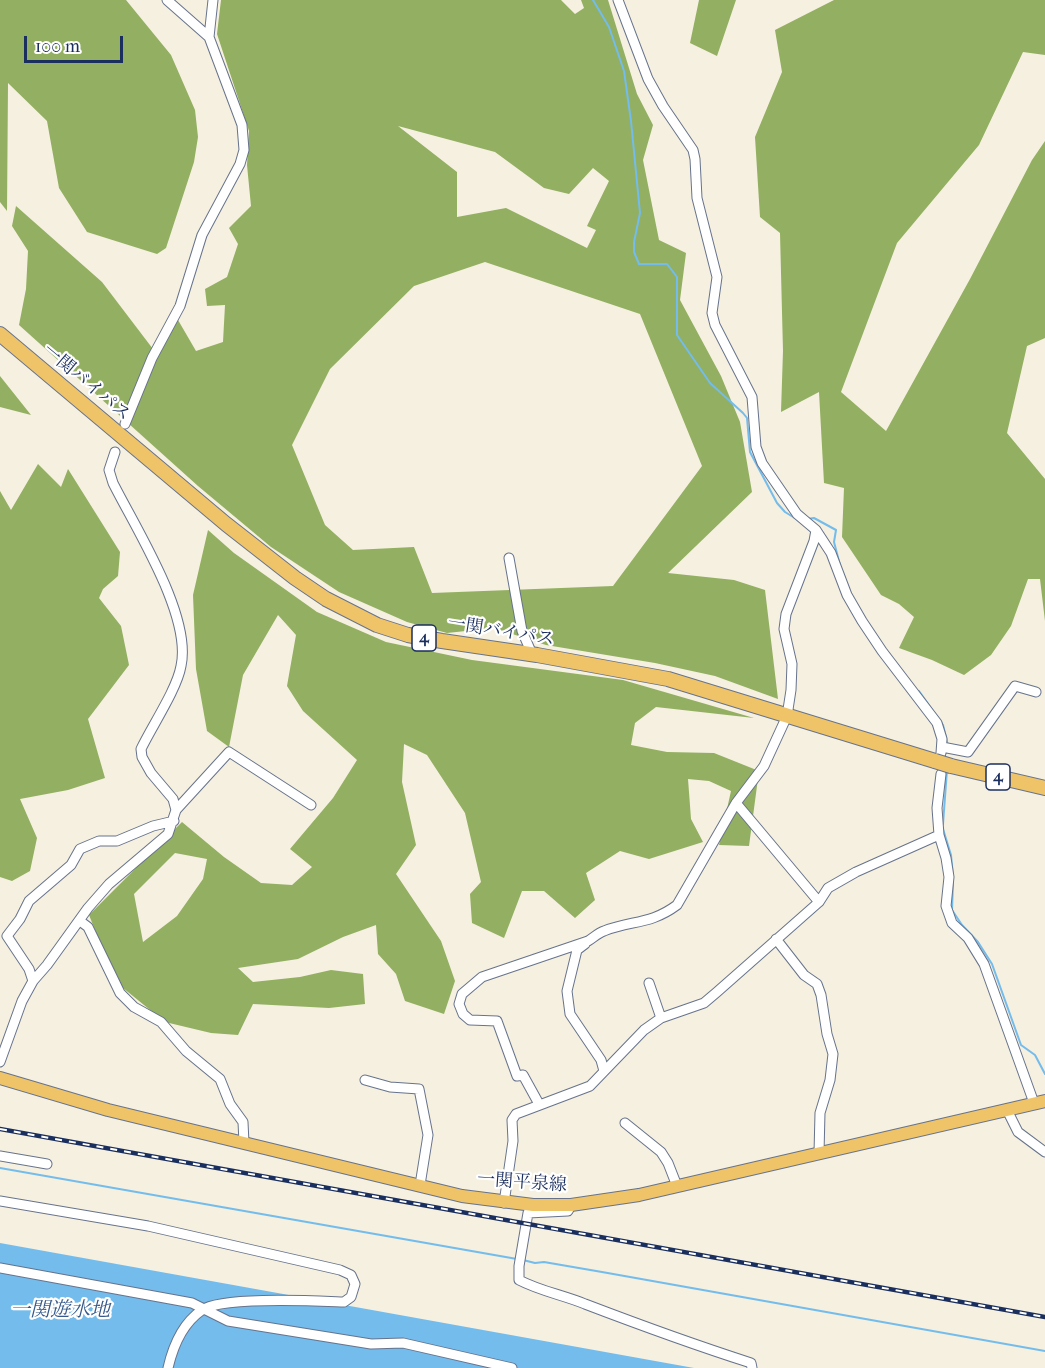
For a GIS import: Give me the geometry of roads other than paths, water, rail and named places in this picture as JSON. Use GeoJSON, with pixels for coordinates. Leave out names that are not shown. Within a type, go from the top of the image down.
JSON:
{"type":"FeatureCollection","features":[{"type":"Feature","properties":{"kind":"highway","name":"一関バイパス"},"geometry":{"type":"LineString","coordinates":[[0,334],[226,524],[326,599],[377,625],[408,635],[532,654],[668,679],[786,716],[939,754],[946,770],[1045,788]]}},
{"type":"Feature","properties":{"kind":"main road","name":"一関平泉線"},"geometry":{"type":"LineString","coordinates":[[0,1078],[108,1110],[462,1196],[504,1203],[570,1205],[603,1202],[677,1186],[1040,1102]]}},
{"type":"Feature","properties":{"kind":"street"},"geometry":{"type":"LineString","coordinates":[[167,0],[209,37]]}},
{"type":"Feature","properties":{"kind":"street"},"geometry":{"type":"LineString","coordinates":[[125,424],[152,358],[180,306],[202,235],[240,164],[244,150],[242,125],[209,37],[213,0]]}},
{"type":"Feature","properties":{"kind":"street"},"geometry":{"type":"LineString","coordinates":[[618,0],[648,79],[693,150],[697,198],[717,277],[712,313],[715,325],[752,397],[756,447],[762,463],[800,516],[816,530],[831,553],[847,595],[862,621],[905,684],[937,723],[942,739],[939,754],[968,752],[1015,686],[1036,692]]}},
{"type":"Feature","properties":{"kind":"street"},"geometry":{"type":"LineString","coordinates":[[0,1062],[22,1001],[33,981],[109,884],[168,834],[176,810],[173,799],[151,773],[142,757],[141,749],[181,669],[184,653],[182,641],[165,584],[113,483],[109,470],[115,452]]}},
{"type":"Feature","properties":{"kind":"street"},"geometry":{"type":"LineString","coordinates":[[604,1071],[601,1060],[570,1014],[567,992],[577,950],[603,931],[645,922],[668,912],[677,905],[736,803],[764,766],[786,716],[791,690],[792,664],[784,629],[786,614],[814,541],[816,530]]}},
{"type":"Feature","properties":{"kind":"street"},"geometry":{"type":"LineString","coordinates":[[509,558],[522,631],[532,654]]}},
{"type":"Feature","properties":{"kind":"street"},"geometry":{"type":"LineString","coordinates":[[176,810],[230,752],[311,805]]}},
{"type":"Feature","properties":{"kind":"street"},"geometry":{"type":"LineString","coordinates":[[946,770],[937,808],[939,835],[949,877],[946,906],[952,923],[968,938],[984,964],[1040,1102]]}},
{"type":"Feature","properties":{"kind":"street"},"geometry":{"type":"LineString","coordinates":[[736,803],[819,902]]}},
{"type":"Feature","properties":{"kind":"street"},"geometry":{"type":"LineString","coordinates":[[33,981],[28,969],[4,937],[20,919],[29,901],[71,865],[80,849],[99,841],[117,841],[174,820]]}},
{"type":"Feature","properties":{"kind":"street"},"geometry":{"type":"LineString","coordinates":[[504,1203],[513,1141],[512,1120],[516,1114],[590,1086],[644,1030],[661,1018],[704,1003],[819,902],[828,888],[856,872],[939,835]]}},
{"type":"Feature","properties":{"kind":"street"},"geometry":{"type":"LineString","coordinates":[[80,921],[88,927],[120,993],[134,1007],[161,1022],[186,1051],[220,1078],[230,1104],[243,1122],[244,1143]]}},
{"type":"Feature","properties":{"kind":"street"},"geometry":{"type":"LineString","coordinates":[[776,939],[804,975],[817,984],[833,1054],[830,1080],[820,1113],[819,1153]]}},
{"type":"Feature","properties":{"kind":"street"},"geometry":{"type":"LineString","coordinates":[[539,1104],[523,1075],[517,1076],[497,1021],[470,1020],[463,1014],[459,1004],[462,994],[482,977],[588,941]]}},
{"type":"Feature","properties":{"kind":"street"},"geometry":{"type":"LineString","coordinates":[[649,983],[661,1018]]}},
{"type":"Feature","properties":{"kind":"street"},"geometry":{"type":"LineString","coordinates":[[364,1080],[390,1087],[419,1089],[428,1135],[420,1185]]}},
{"type":"Feature","properties":{"kind":"street"},"geometry":{"type":"LineString","coordinates":[[1007,1110],[1018,1132],[1045,1152]]}},
{"type":"Feature","properties":{"kind":"street"},"geometry":{"type":"LineString","coordinates":[[625,1123],[661,1152],[677,1186]]}},
{"type":"Feature","properties":{"kind":"street"},"geometry":{"type":"LineString","coordinates":[[0,1156],[47,1164]]}},
{"type":"Feature","properties":{"kind":"street"},"geometry":{"type":"LineString","coordinates":[[0,1201],[148,1226],[340,1270],[351,1275],[355,1284],[351,1297],[344,1302],[231,1302],[204,1308],[192,1319],[176,1341],[168,1368]]}},
{"type":"Feature","properties":{"kind":"street"},"geometry":{"type":"LineString","coordinates":[[570,1205],[568,1211],[562,1213],[528,1213],[519,1280],[537,1289],[570,1298],[678,1339],[752,1363],[752,1368]]}},
{"type":"Feature","properties":{"kind":"street"},"geometry":{"type":"LineString","coordinates":[[0,1268],[192,1304],[228,1321],[371,1344],[403,1343],[512,1368]]}},
{"type":"Feature","properties":{"kind":"water","name":"一関遊水地"},"geometry":{"type":"Polygon","coordinates":[[[0,1243],[694,1368],[0,1368],[0,1243]]]}},
{"type":"Feature","properties":{"kind":"waterway"},"geometry":{"type":"LineString","coordinates":[[593,0],[609,27],[624,71],[640,213],[634,252],[639,264],[667,264],[677,277],[677,335],[710,383],[747,418],[750,452],[777,503],[785,512],[798,520]]}},
{"type":"Feature","properties":{"kind":"waterway"},"geometry":{"type":"LineString","coordinates":[[807,519],[814,518],[836,530],[834,542],[840,565]]}},
{"type":"Feature","properties":{"kind":"waterway"},"geometry":{"type":"LineString","coordinates":[[919,691],[943,725],[948,746]]}},
{"type":"Feature","properties":{"kind":"waterway"},"geometry":{"type":"LineString","coordinates":[[943,824],[947,770]]}},
{"type":"Feature","properties":{"kind":"waterway"},"geometry":{"type":"LineString","coordinates":[[943,829],[951,855],[953,876]]}},
{"type":"Feature","properties":{"kind":"waterway"},"geometry":{"type":"LineString","coordinates":[[953,882],[952,910],[978,942],[992,964],[1021,1045],[1035,1055],[1045,1074]]}},
{"type":"Feature","properties":{"kind":"waterway"},"geometry":{"type":"LineString","coordinates":[[0,1168],[517,1259]]}},
{"type":"Feature","properties":{"kind":"waterway"},"geometry":{"type":"LineString","coordinates":[[523,1260],[1045,1351]]}},
{"type":"Feature","properties":{"kind":"railway"},"geometry":{"type":"LineString","coordinates":[[0,1129],[1045,1317]]}}]}
